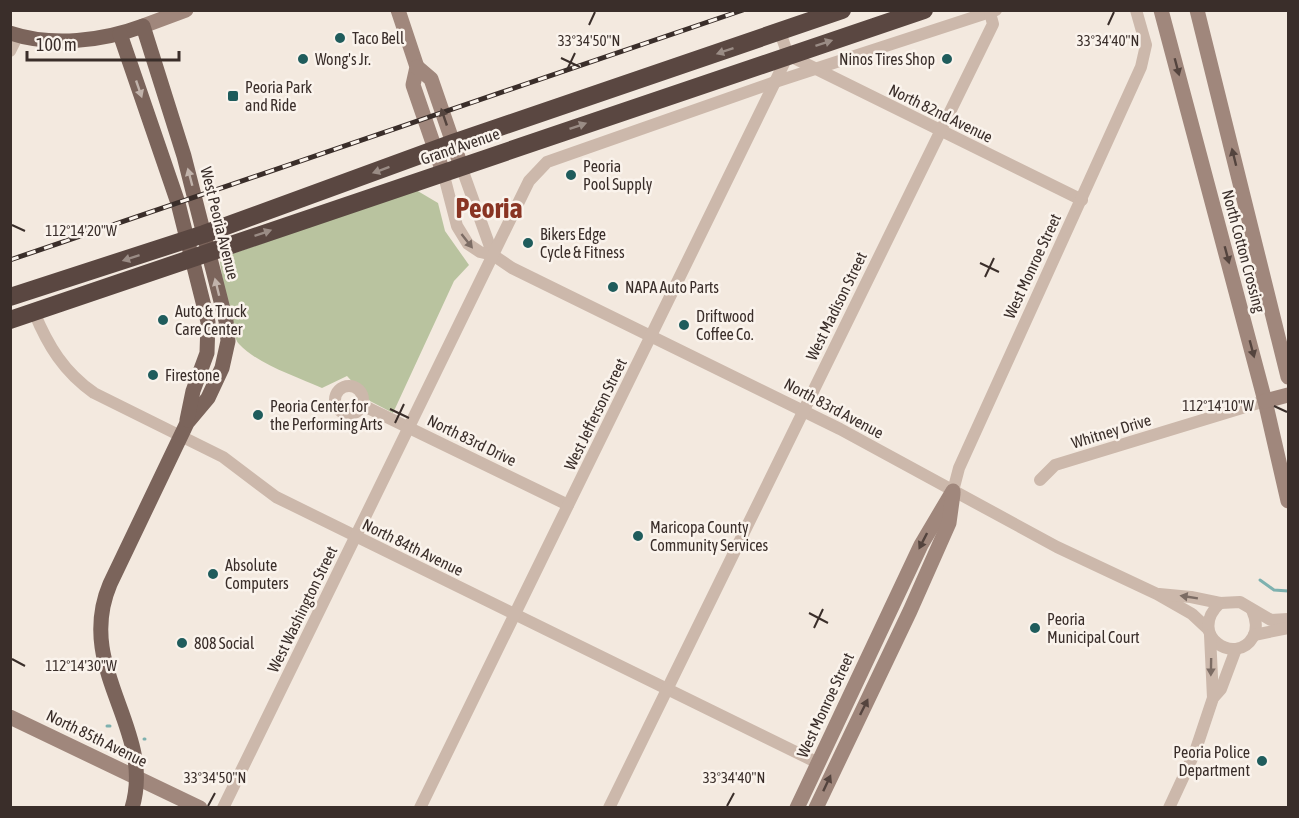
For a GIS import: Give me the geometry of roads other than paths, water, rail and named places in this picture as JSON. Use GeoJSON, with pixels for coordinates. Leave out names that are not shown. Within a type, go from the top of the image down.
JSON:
{"type":"FeatureCollection","features":[{"type":"Feature","properties":{"kind":"highway","name":"Grand Avenue"},"geometry":{"type":"LineString","coordinates":[[10,297],[195,237],[453,143],[842,10]]}},
{"type":"Feature","properties":{"kind":"highway","name":"Grand Avenue"},"geometry":{"type":"LineString","coordinates":[[10,320],[924,10]]}},
{"type":"Feature","properties":{"kind":"main road"},"geometry":{"type":"LineString","coordinates":[[14,34],[58,41],[131,30],[186,10]]}},
{"type":"Feature","properties":{"kind":"main road","name":"North 83rd Avenue"},"geometry":{"type":"LineString","coordinates":[[398,10],[417,67],[431,79],[461,166]]}},
{"type":"Feature","properties":{"kind":"main road","name":"North Cotton Crossing"},"geometry":{"type":"LineString","coordinates":[[1161,10],[1265,401],[1288,501]]}},
{"type":"Feature","properties":{"kind":"main road","name":"North Cotton Crossing"},"geometry":{"type":"LineString","coordinates":[[1197,10],[1288,377]]}},
{"type":"Feature","properties":{"kind":"main road","name":"West Peoria Avenue"},"geometry":{"type":"LineString","coordinates":[[131,30],[174,193],[195,237]]}},
{"type":"Feature","properties":{"kind":"main road","name":"West Peoria Avenue"},"geometry":{"type":"LineString","coordinates":[[131,30],[184,156],[195,237],[200,255],[210,339],[193,391],[184,429],[110,584],[101,620],[100,648],[103,662],[131,742],[138,778],[132,807]]}},
{"type":"Feature","properties":{"kind":"main road","name":"North 83rd Avenue"},"geometry":{"type":"LineString","coordinates":[[417,67],[413,85],[443,172]]}},
{"type":"Feature","properties":{"kind":"main road"},"geometry":{"type":"LineString","coordinates":[[1265,401],[1288,395]]}},
{"type":"Feature","properties":{"kind":"main road","name":"West Monroe Street"},"geometry":{"type":"LineString","coordinates":[[797,807],[921,545],[953,491]]}},
{"type":"Feature","properties":{"kind":"main road","name":"West Monroe Street"},"geometry":{"type":"LineString","coordinates":[[816,807],[910,612],[949,523],[953,491]]}},
{"type":"Feature","properties":{"kind":"main road"},"geometry":{"type":"LineString","coordinates":[[893,604],[910,612]]}},
{"type":"Feature","properties":{"kind":"main road"},"geometry":{"type":"LineString","coordinates":[[869,653],[886,661]]}},
{"type":"Feature","properties":{"kind":"main road","name":"North 85th Avenue"},"geometry":{"type":"LineString","coordinates":[[10,717],[200,807]]}},
{"type":"Feature","properties":{"kind":"street","name":"West Monroe Street"},"geometry":{"type":"LineString","coordinates":[[953,491],[959,468],[1082,200],[1145,56],[1144,37],[1136,10]]}},
{"type":"Feature","properties":{"kind":"street"},"geometry":{"type":"LineString","coordinates":[[775,82],[817,71],[993,11]]}},
{"type":"Feature","properties":{"kind":"street","name":"West Madison Street"},"geometry":{"type":"LineString","coordinates":[[609,807],[939,130],[993,24],[993,11]]}},
{"type":"Feature","properties":{"kind":"street"},"geometry":{"type":"LineString","coordinates":[[780,32],[788,55]]}},
{"type":"Feature","properties":{"kind":"street"},"geometry":{"type":"LineString","coordinates":[[10,51],[14,34]]}},
{"type":"Feature","properties":{"kind":"street","name":"North 82nd Avenue"},"geometry":{"type":"LineString","coordinates":[[788,55],[1082,200]]}},
{"type":"Feature","properties":{"kind":"street","name":"West Jefferson Street"},"geometry":{"type":"LineString","coordinates":[[420,807],[788,55]]}},
{"type":"Feature","properties":{"kind":"street","name":"West Washington Street"},"geometry":{"type":"LineString","coordinates":[[223,807],[529,181],[539,167],[547,162],[775,82]]}},
{"type":"Feature","properties":{"kind":"street","name":"North 83rd Avenue"},"geometry":{"type":"LineString","coordinates":[[461,166],[493,255]]}},
{"type":"Feature","properties":{"kind":"street","name":"North 83rd Avenue"},"geometry":{"type":"LineString","coordinates":[[443,172],[457,226],[472,249],[493,255],[513,268],[804,411],[1057,547],[1157,594],[1192,614],[1221,646],[1236,649]]}},
{"type":"Feature","properties":{"kind":"street","name":"North 84th Avenue"},"geometry":{"type":"LineString","coordinates":[[34,312],[58,360],[79,382],[94,393],[184,429],[276,497],[818,763]]}},
{"type":"Feature","properties":{"kind":"street","name":"Whitney Drive"},"geometry":{"type":"LineString","coordinates":[[1040,480],[1055,465],[1265,401]]}},
{"type":"Feature","properties":{"kind":"street","name":"North 83rd Drive"},"geometry":{"type":"LineString","coordinates":[[362,405],[568,504]]}},
{"type":"Feature","properties":{"kind":"street","name":"North 83rd Avenue"},"geometry":{"type":"LineString","coordinates":[[1157,594],[1191,597],[1220,603],[1240,602],[1271,620],[1288,619]]}},
{"type":"Feature","properties":{"kind":"street"},"geometry":{"type":"LineString","coordinates":[[1169,807],[1196,752],[1213,698],[1210,616],[1220,603]]}},
{"type":"Feature","properties":{"kind":"street"},"geometry":{"type":"LineString","coordinates":[[1213,698],[1221,689],[1236,649],[1250,642],[1254,635],[1256,622],[1252,610]]}},
{"type":"Feature","properties":{"kind":"street"},"geometry":{"type":"LineString","coordinates":[[1254,635],[1288,628]]}},
{"type":"Feature","properties":{"kind":"waterway"},"geometry":{"type":"LineString","coordinates":[[1260,580],[1274,590],[1288,591]]}},
{"type":"Feature","properties":{"kind":"railway"},"geometry":{"type":"LineString","coordinates":[[10,260],[743,10]]}},
{"type":"Feature","properties":{"kind":"place","name":"Taco Bell"},"geometry":{"type":"Point","coordinates":[340,38]}},
{"type":"Feature","properties":{"kind":"place","name":"Wong's Jr."},"geometry":{"type":"Point","coordinates":[303,59]}},
{"type":"Feature","properties":{"kind":"place","name":"Ninos Tires Shop"},"geometry":{"type":"Point","coordinates":[947,59]}},
{"type":"Feature","properties":{"kind":"place","name":"Peoria Park and Ride"},"geometry":{"type":"Point","coordinates":[233,96]}},
{"type":"Feature","properties":{"kind":"place","name":"Peoria Pool Supply"},"geometry":{"type":"Point","coordinates":[571,175]}},
{"type":"Feature","properties":{"kind":"place","name":"Bikers Edge Cycle & Fitness"},"geometry":{"type":"Point","coordinates":[528,243]}},
{"type":"Feature","properties":{"kind":"place","name":"NAPA Auto Parts"},"geometry":{"type":"Point","coordinates":[613,287]}},
{"type":"Feature","properties":{"kind":"place","name":"Auto & Truck Care Center"},"geometry":{"type":"Point","coordinates":[163,320]}},
{"type":"Feature","properties":{"kind":"place","name":"Driftwood Coffee Co."},"geometry":{"type":"Point","coordinates":[684,325]}},
{"type":"Feature","properties":{"kind":"place","name":"Firestone"},"geometry":{"type":"Point","coordinates":[153,375]}},
{"type":"Feature","properties":{"kind":"place","name":"Peoria Center for the Performing Arts"},"geometry":{"type":"Point","coordinates":[258,415]}},
{"type":"Feature","properties":{"kind":"place","name":"Maricopa County Community Services"},"geometry":{"type":"Point","coordinates":[638,536]}},
{"type":"Feature","properties":{"kind":"place","name":"Absolute Computers"},"geometry":{"type":"Point","coordinates":[213,574]}},
{"type":"Feature","properties":{"kind":"place","name":"Peoria Municipal Court"},"geometry":{"type":"Point","coordinates":[1035,628]}},
{"type":"Feature","properties":{"kind":"place","name":"808 Social"},"geometry":{"type":"Point","coordinates":[182,643]}},
{"type":"Feature","properties":{"kind":"place","name":"Peoria Police Department"},"geometry":{"type":"Point","coordinates":[1262,761]}},
{"type":"Feature","properties":{"kind":"district","name":"Peoria"},"geometry":{"type":"Point","coordinates":[489,208]}}]}
